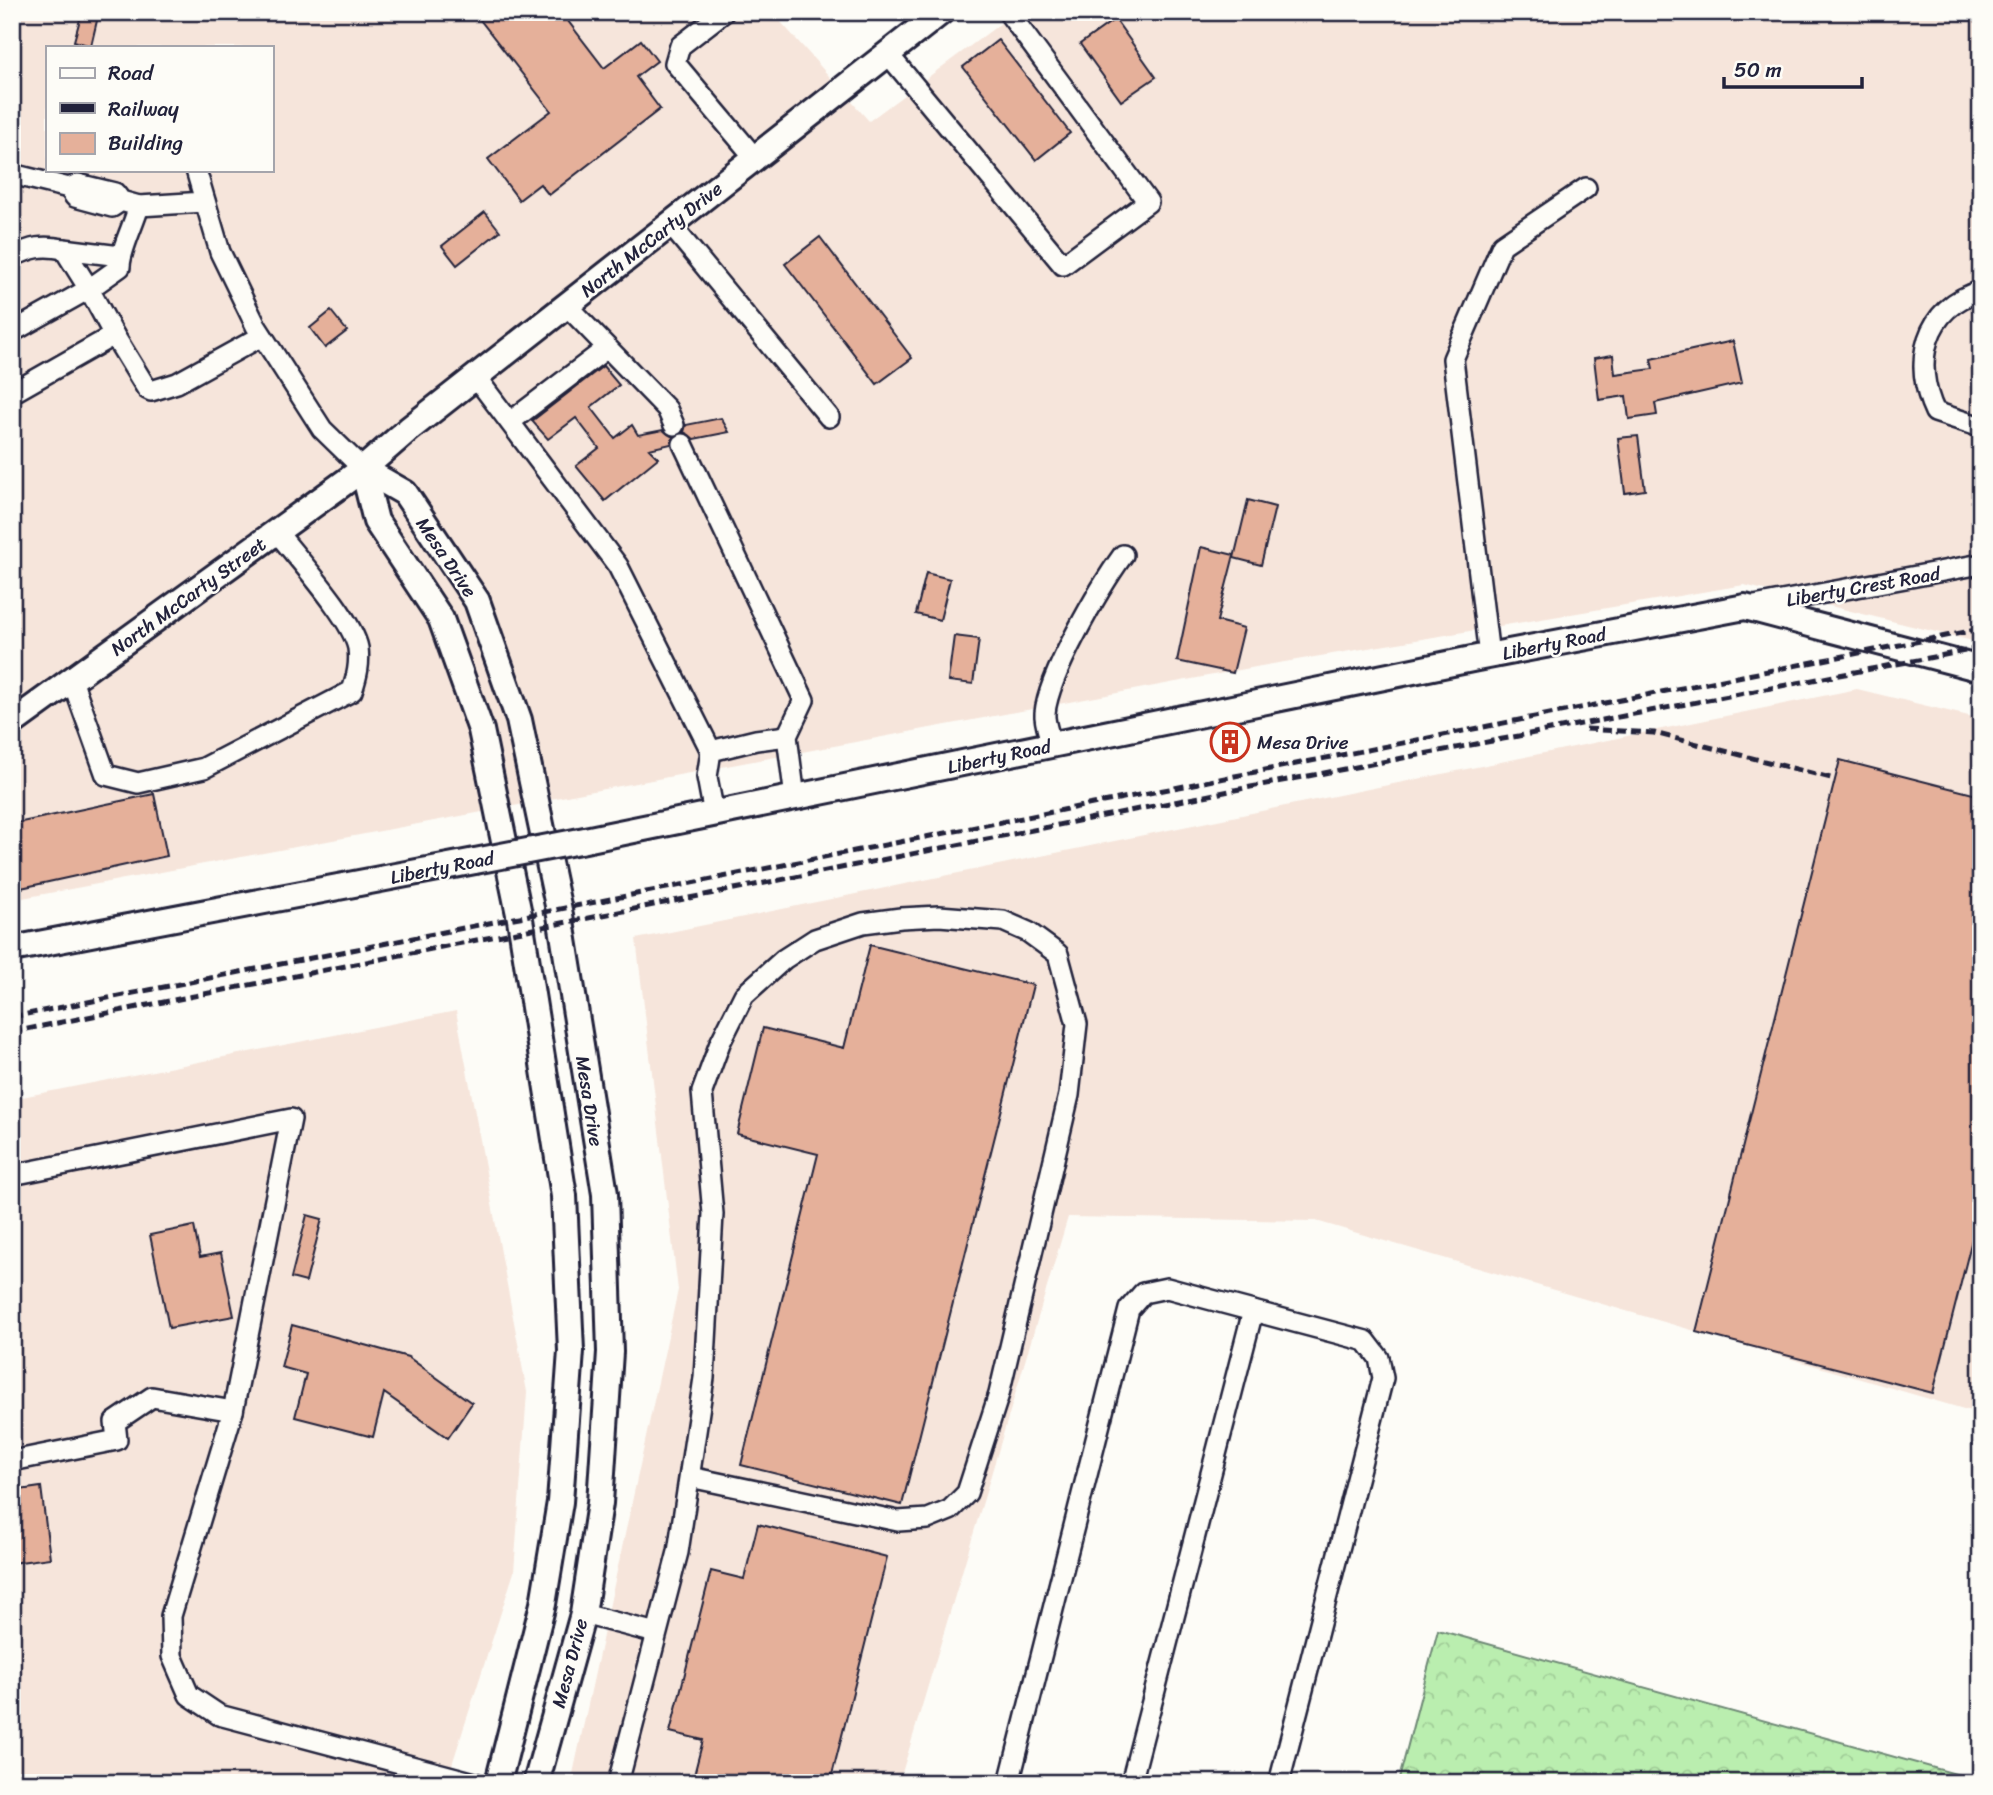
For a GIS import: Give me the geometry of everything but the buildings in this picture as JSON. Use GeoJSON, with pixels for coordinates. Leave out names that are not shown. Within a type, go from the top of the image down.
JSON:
{"type":"FeatureCollection","features":[{"type":"Feature","properties":{"kind":"main road","name":"North McCarty Drive"},"geometry":{"type":"LineString","coordinates":[[363,469],[475,376],[888,54],[927,16]]}},
{"type":"Feature","properties":{"kind":"main road","name":"North McCarty Street"},"geometry":{"type":"LineString","coordinates":[[12,723],[363,469]]}},
{"type":"Feature","properties":{"kind":"main road","name":"Mesa Drive"},"geometry":{"type":"LineString","coordinates":[[363,469],[405,494],[477,601],[519,720],[560,915],[605,1194],[610,1352],[600,1503],[583,1614],[536,1783]]}},
{"type":"Feature","properties":{"kind":"main road","name":"Mesa Drive"},"geometry":{"type":"LineString","coordinates":[[363,469],[376,521],[441,620],[481,730],[520,919],[564,1196],[571,1351],[560,1503],[542,1604],[498,1783]]}},
{"type":"Feature","properties":{"kind":"main road","name":"Liberty Road"},"geometry":{"type":"LineString","coordinates":[[12,948],[580,841],[1489,656],[1745,607],[1981,669]]}},
{"type":"Feature","properties":{"kind":"main road"},"geometry":{"type":"LineString","coordinates":[[542,1604],[583,1614]]}},
{"type":"Feature","properties":{"kind":"street"},"geometry":{"type":"LineString","coordinates":[[724,12],[680,46],[675,63],[755,158]]}},
{"type":"Feature","properties":{"kind":"street"},"geometry":{"type":"LineString","coordinates":[[888,54],[1063,265],[1148,202],[1008,12]]}},
{"type":"Feature","properties":{"kind":"street","name":"Mesa Drive"},"geometry":{"type":"LineString","coordinates":[[197,172],[220,251],[262,336],[322,429],[363,469]]}},
{"type":"Feature","properties":{"kind":"street"},"geometry":{"type":"LineString","coordinates":[[12,174],[69,188],[78,184],[115,193],[130,204],[205,202]]}},
{"type":"Feature","properties":{"kind":"street"},"geometry":{"type":"LineString","coordinates":[[1489,656],[1453,359],[1502,246],[1586,188]]}},
{"type":"Feature","properties":{"kind":"street"},"geometry":{"type":"LineString","coordinates":[[12,332],[115,273],[120,267],[120,256],[130,237],[130,204]]}},
{"type":"Feature","properties":{"kind":"street"},"geometry":{"type":"LineString","coordinates":[[670,224],[829,417]]}},
{"type":"Feature","properties":{"kind":"street"},"geometry":{"type":"LineString","coordinates":[[12,257],[31,247],[44,245],[120,256]]}},
{"type":"Feature","properties":{"kind":"street"},"geometry":{"type":"LineString","coordinates":[[64,249],[147,389],[151,391],[177,383],[262,336]]}},
{"type":"Feature","properties":{"kind":"street"},"geometry":{"type":"LineString","coordinates":[[1981,291],[1944,314],[1929,334],[1924,351],[1924,376],[1926,393],[1935,412],[1981,426]]}},
{"type":"Feature","properties":{"kind":"street"},"geometry":{"type":"LineString","coordinates":[[566,305],[667,409],[674,425]]}},
{"type":"Feature","properties":{"kind":"street"},"geometry":{"type":"LineString","coordinates":[[12,393],[114,335]]}},
{"type":"Feature","properties":{"kind":"street"},"geometry":{"type":"LineString","coordinates":[[510,422],[607,348]]}},
{"type":"Feature","properties":{"kind":"street"},"geometry":{"type":"LineString","coordinates":[[475,376],[618,565],[711,751],[707,777],[714,814]]}},
{"type":"Feature","properties":{"kind":"street"},"geometry":{"type":"LineString","coordinates":[[683,444],[804,700],[787,736],[795,797]]}},
{"type":"Feature","properties":{"kind":"street"},"geometry":{"type":"LineString","coordinates":[[72,680],[106,775],[138,783],[204,768],[352,691],[359,668],[357,645],[339,612],[277,532]]}},
{"type":"Feature","properties":{"kind":"street"},"geometry":{"type":"LineString","coordinates":[[1052,746],[1045,713],[1057,678],[1095,596],[1123,555]]}},
{"type":"Feature","properties":{"kind":"street","name":"Liberty Crest Road"},"geometry":{"type":"LineString","coordinates":[[1745,607],[1981,564]]}},
{"type":"Feature","properties":{"kind":"street"},"geometry":{"type":"LineString","coordinates":[[711,751],[787,736]]}},
{"type":"Feature","properties":{"kind":"street"},"geometry":{"type":"LineString","coordinates":[[618,1783],[678,1552],[704,1378],[713,1214],[702,1093],[720,1043],[744,995],[783,958],[815,939],[863,923],[939,916],[1003,921],[1028,932],[1058,954],[1077,1024],[1069,1095],[1034,1250],[999,1394],[967,1493],[950,1510],[928,1519],[898,1521],[690,1477]]}},
{"type":"Feature","properties":{"kind":"street"},"geometry":{"type":"LineString","coordinates":[[12,1175],[292,1119],[233,1411],[171,1616],[172,1656],[189,1695],[219,1715],[475,1783]]}},
{"type":"Feature","properties":{"kind":"street"},"geometry":{"type":"LineString","coordinates":[[1009,1783],[1129,1310],[1143,1293],[1167,1287],[1366,1341],[1379,1357],[1383,1378],[1279,1783]]}},
{"type":"Feature","properties":{"kind":"street"},"geometry":{"type":"LineString","coordinates":[[1131,1783],[1254,1311]]}},
{"type":"Feature","properties":{"kind":"street"},"geometry":{"type":"LineString","coordinates":[[12,1461],[117,1440],[115,1422],[152,1397],[233,1411]]}},
{"type":"Feature","properties":{"kind":"street"},"geometry":{"type":"LineString","coordinates":[[583,1614],[656,1633]]}},
{"type":"Feature","properties":{"kind":"shaded area"},"geometry":{"type":"Polygon","coordinates":[[[12,12],[772,12],[869,121],[1016,12],[1981,12],[1981,643],[1744,585],[1261,666],[12,900],[12,12]]]}},
{"type":"Feature","properties":{"kind":"shaded area"},"geometry":{"type":"Polygon","coordinates":[[[1857,689],[1981,719],[1981,1414],[1316,1221],[1068,1217],[899,1783],[571,1783],[678,1290],[636,939],[1857,689]]]}},
{"type":"Feature","properties":{"kind":"shaded area"},"geometry":{"type":"Polygon","coordinates":[[[456,1011],[527,1392],[514,1572],[446,1783],[12,1783],[12,1099],[456,1011]]]}},
{"type":"Feature","properties":{"kind":"green space"},"geometry":{"type":"Polygon","coordinates":[[[1438,1630],[1981,1781],[1981,1783],[1398,1783],[1438,1630]]]}},
{"type":"Feature","properties":{"kind":"railway"},"geometry":{"type":"LineString","coordinates":[[12,1017],[1981,629]]}},
{"type":"Feature","properties":{"kind":"railway"},"geometry":{"type":"LineString","coordinates":[[12,1032],[1240,789],[1981,648]]}},
{"type":"Feature","properties":{"kind":"railway"},"geometry":{"type":"LineString","coordinates":[[1586,729],[1654,733],[1835,779]]}},
{"type":"Feature","properties":{"kind":"place","name":"Mesa Drive"},"geometry":{"type":"Point","coordinates":[1230,742]}}]}
